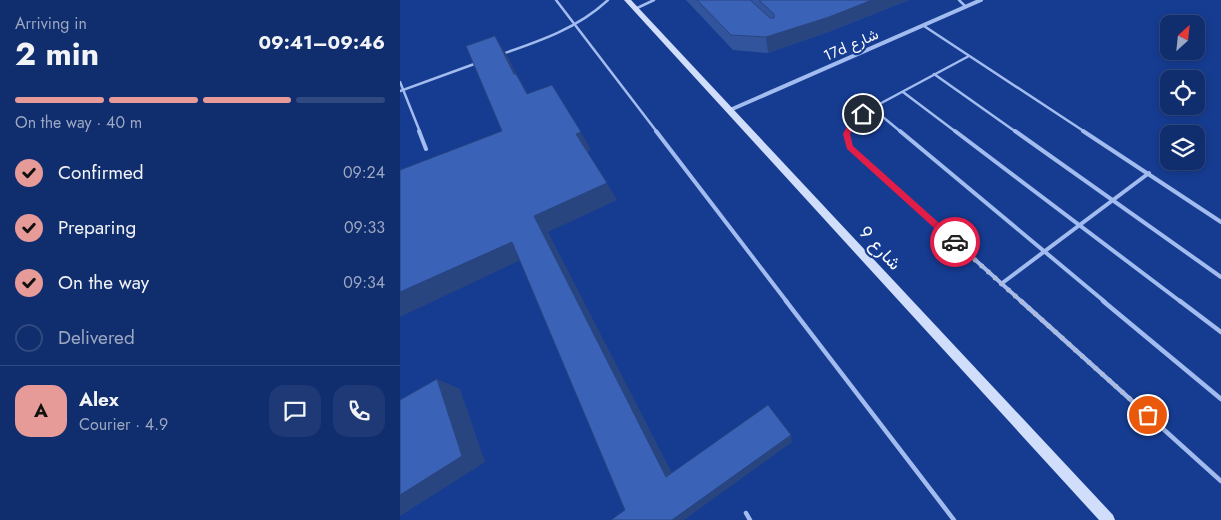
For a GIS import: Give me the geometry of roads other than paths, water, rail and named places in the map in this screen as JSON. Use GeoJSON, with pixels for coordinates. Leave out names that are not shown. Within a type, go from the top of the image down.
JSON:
{"type":"FeatureCollection","features":[{"type":"Feature","properties":{"kind":"street","name":"شارع 9"},"geometry":{"type":"LineString","coordinates":[[627,0],[1108,520]]}},
{"type":"Feature","properties":{"kind":"street","name":"17d شارع"},"geometry":{"type":"LineString","coordinates":[[730,110],[982,0]]}},
{"type":"Feature","properties":{"kind":"lane"},"geometry":{"type":"LineString","coordinates":[[556,0],[954,520]]}},
{"type":"Feature","properties":{"kind":"lane"},"geometry":{"type":"LineString","coordinates":[[496,56],[575,25],[594,13],[608,0]]}},
{"type":"Feature","properties":{"kind":"lane"},"geometry":{"type":"LineString","coordinates":[[635,9],[654,0]]}},
{"type":"Feature","properties":{"kind":"lane"},"geometry":{"type":"LineString","coordinates":[[959,0],[966,7]]}},
{"type":"Feature","properties":{"kind":"lane"},"geometry":{"type":"LineString","coordinates":[[924,26],[1221,222]]}},
{"type":"Feature","properties":{"kind":"lane"},"geometry":{"type":"LineString","coordinates":[[970,56],[872,108],[854,120],[846,134],[850,147],[1221,481]]}},
{"type":"Feature","properties":{"kind":"lane"},"geometry":{"type":"LineString","coordinates":[[402,90],[477,63]]}},
{"type":"Feature","properties":{"kind":"lane"},"geometry":{"type":"LineString","coordinates":[[934,74],[1221,277]]}},
{"type":"Feature","properties":{"kind":"lane"},"geometry":{"type":"LineString","coordinates":[[400,82],[426,149]]}},
{"type":"Feature","properties":{"kind":"lane"},"geometry":{"type":"LineString","coordinates":[[903,92],[1221,332]]}},
{"type":"Feature","properties":{"kind":"lane"},"geometry":{"type":"LineString","coordinates":[[872,108],[1221,399]]}},
{"type":"Feature","properties":{"kind":"lane"},"geometry":{"type":"LineString","coordinates":[[1001,284],[1149,173]]}},
{"type":"Feature","properties":{"kind":"lane"},"geometry":{"type":"LineString","coordinates":[[746,513],[750,520]]}}]}
